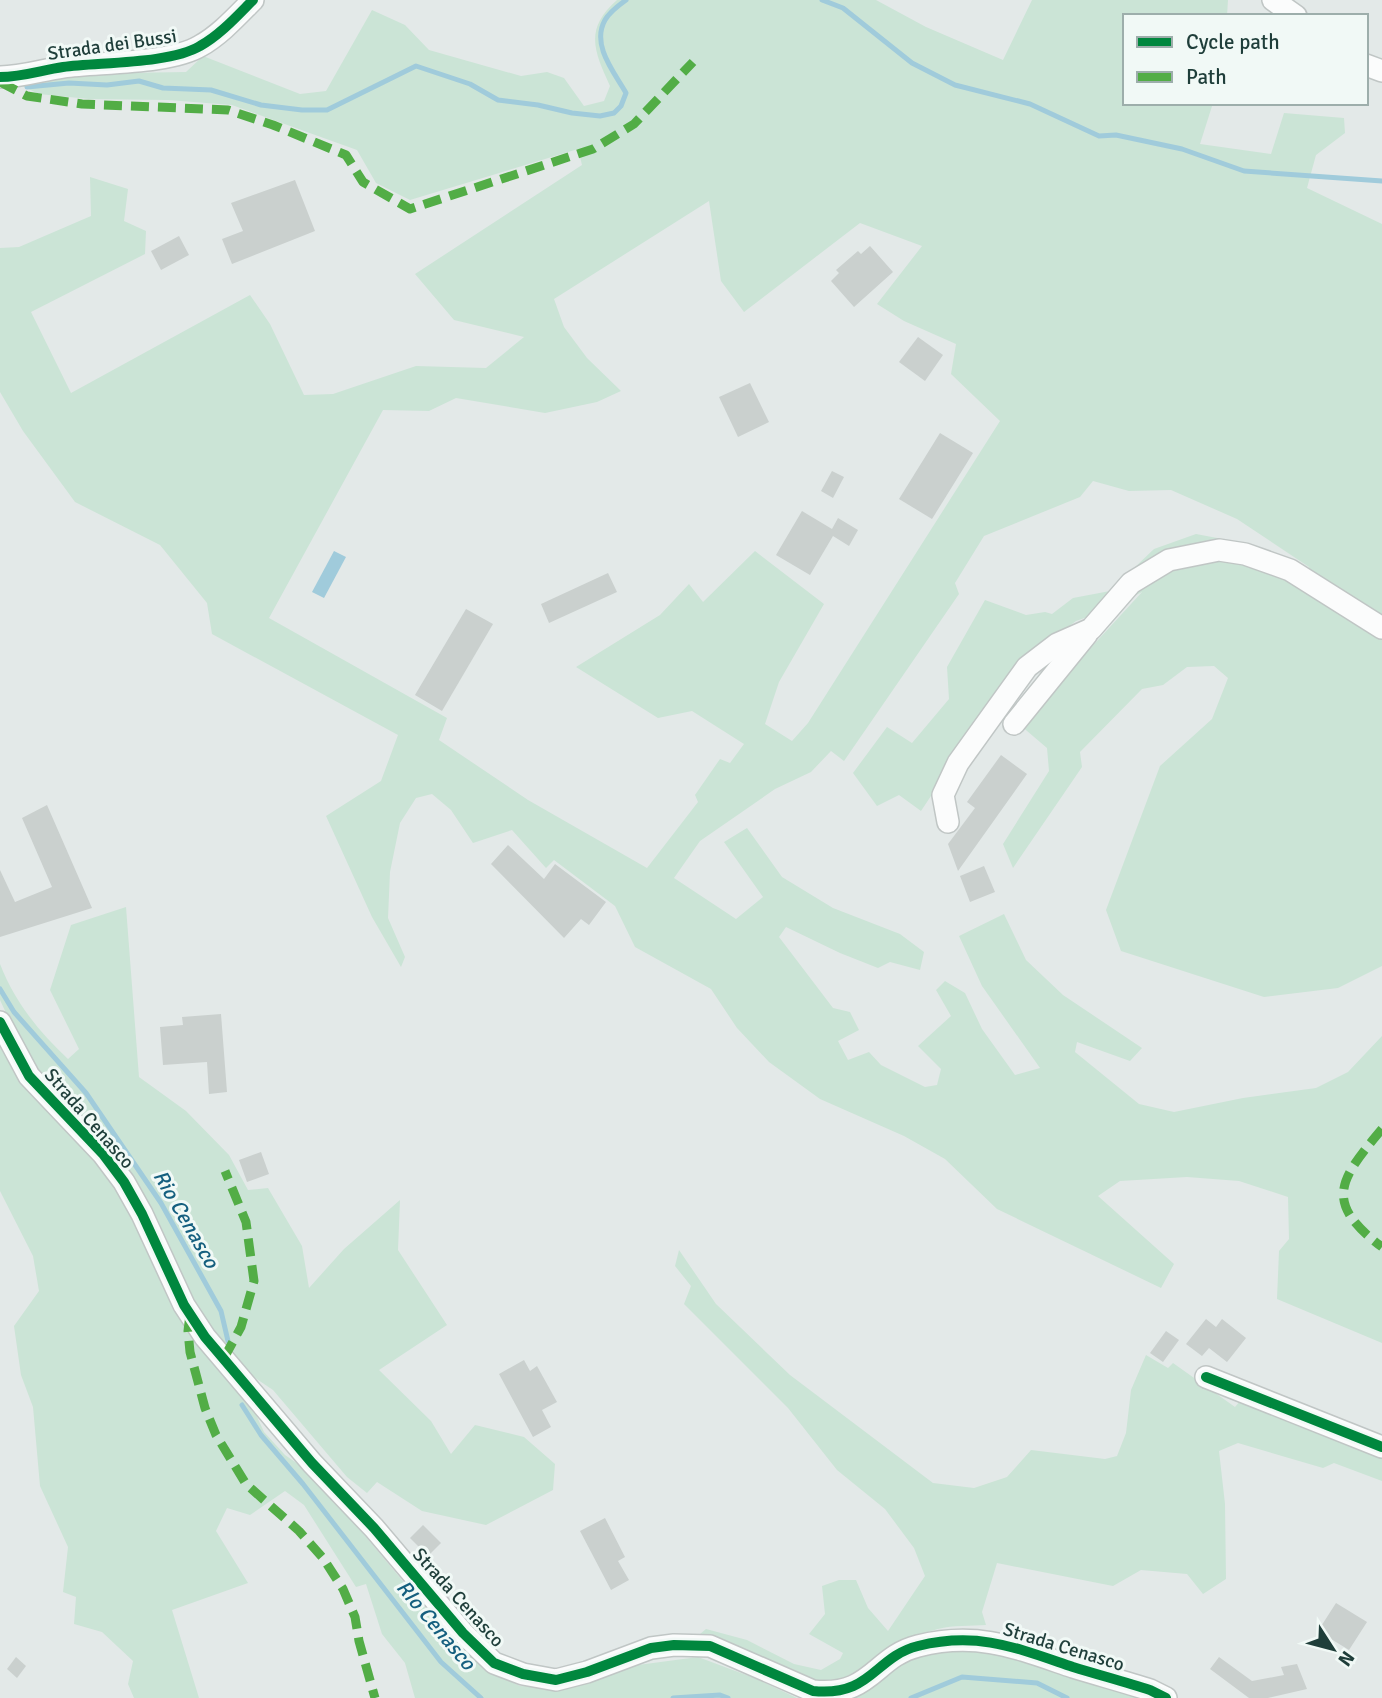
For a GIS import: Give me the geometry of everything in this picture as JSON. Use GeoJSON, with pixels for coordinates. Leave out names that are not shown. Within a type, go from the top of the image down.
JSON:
{"type":"FeatureCollection","features":[{"type":"Feature","properties":{"kind":"street","name":"Strada dei Bussi"},"geometry":{"type":"LineString","coordinates":[[0,77],[13,77],[61,67],[175,55],[199,47],[214,37],[253,0]]}},
{"type":"Feature","properties":{"kind":"street"},"geometry":{"type":"LineString","coordinates":[[1273,0],[1293,14]]}},
{"type":"Feature","properties":{"kind":"street"},"geometry":{"type":"LineString","coordinates":[[1014,724],[1131,583],[1169,560],[1219,550],[1245,554],[1290,570],[1382,628]]}},
{"type":"Feature","properties":{"kind":"street"},"geometry":{"type":"LineString","coordinates":[[948,822],[943,795],[958,763],[1027,667],[1057,644],[1091,629]]}},
{"type":"Feature","properties":{"kind":"street","name":"Strada Cenasco"},"geometry":{"type":"LineString","coordinates":[[0,1022],[29,1076],[103,1154],[124,1182],[142,1214],[184,1305],[205,1337],[312,1463],[374,1528],[463,1633],[494,1662],[523,1674],[556,1680],[587,1672],[651,1648],[674,1645],[710,1646],[813,1690],[831,1692],[850,1688],[914,1647],[953,1638],[1000,1642],[1150,1690],[1166,1698]]}},
{"type":"Feature","properties":{"kind":"street"},"geometry":{"type":"LineString","coordinates":[[1206,1377],[1382,1447]]}},
{"type":"Feature","properties":{"kind":"green space"},"geometry":{"type":"Polygon","coordinates":[[[617,0],[876,0],[926,27],[1003,60],[1032,0],[1228,0],[1227,14],[1123,14],[1123,105],[1212,105],[1200,144],[1271,154],[1284,113],[1344,118],[1345,133],[1316,155],[1307,188],[1382,224],[1382,621],[1311,575],[1309,567],[1237,519],[1171,490],[1129,491],[1093,481],[1080,497],[984,536],[955,583],[959,594],[844,761],[831,751],[811,772],[775,789],[700,841],[674,878],[736,919],[763,897],[724,842],[747,828],[782,877],[833,908],[900,934],[924,952],[920,970],[890,962],[878,968],[786,927],[779,937],[833,1008],[850,1012],[859,1030],[838,1041],[848,1060],[869,1052],[881,1065],[925,1087],[937,1085],[941,1069],[918,1046],[951,1016],[936,990],[945,981],[965,993],[982,1029],[1015,1075],[1040,1068],[982,986],[959,936],[1004,914],[1026,960],[1063,995],[1142,1048],[1130,1061],[1077,1042],[1075,1052],[1139,1104],[1174,1112],[1243,1098],[1316,1088],[1348,1072],[1382,1036],[1382,1343],[1277,1299],[1279,1251],[1289,1239],[1288,1197],[1239,1181],[1187,1177],[1120,1181],[1098,1196],[1174,1264],[1161,1288],[997,1209],[945,1159],[904,1136],[820,1099],[769,1062],[737,1028],[711,989],[635,947],[615,906],[554,860],[546,868],[512,830],[473,843],[451,810],[432,794],[416,798],[400,823],[390,872],[388,918],[405,957],[401,967],[372,917],[326,816],[381,781],[398,735],[212,634],[207,603],[160,545],[75,502],[23,431],[0,392],[0,248],[19,247],[91,216],[90,177],[128,189],[124,221],[146,231],[145,254],[31,312],[71,393],[250,295],[270,324],[304,395],[333,394],[416,366],[486,368],[524,337],[454,320],[415,274],[582,165],[578,149],[410,200],[376,183],[357,150],[232,105],[168,100],[89,99],[39,94],[20,85],[62,74],[186,72],[203,56],[300,94],[326,91],[372,10],[405,25],[429,50],[521,76],[547,72],[564,78],[584,106],[604,101],[610,86],[596,51],[596,31],[600,21],[617,0]],[[709,201],[554,299],[564,327],[587,358],[621,391],[597,402],[545,413],[456,398],[429,411],[383,410],[269,618],[447,718],[439,740],[528,800],[647,868],[698,802],[695,795],[720,759],[730,763],[744,744],[692,711],[658,718],[576,667],[660,615],[689,584],[703,602],[755,551],[824,604],[779,682],[765,724],[792,741],[808,723],[1000,421],[951,374],[956,344],[904,321],[877,304],[922,246],[860,223],[744,312],[721,281],[709,201]]]}},
{"type":"Feature","properties":{"kind":"green space"},"geometry":{"type":"Polygon","coordinates":[[[1196,534],[1233,541],[1291,565],[1340,610],[1382,639],[1382,966],[1338,988],[1264,997],[1121,951],[1106,910],[1160,766],[1212,719],[1228,678],[1214,666],[1187,667],[1163,685],[1142,689],[1080,752],[1082,767],[1013,868],[1003,844],[1049,771],[1047,748],[1020,725],[1142,592],[1107,610],[1076,621],[1018,665],[921,811],[899,795],[877,806],[853,773],[887,727],[912,743],[949,699],[947,667],[985,600],[1026,615],[1045,612],[1052,614],[1073,598],[1110,591],[1154,549],[1196,534]]]}},
{"type":"Feature","properties":{"kind":"green space"},"geometry":{"type":"Polygon","coordinates":[[[126,907],[139,1077],[186,1111],[229,1155],[248,1190],[268,1188],[302,1246],[309,1288],[344,1249],[400,1200],[398,1250],[447,1325],[379,1370],[431,1421],[451,1454],[475,1425],[524,1437],[555,1464],[553,1490],[486,1525],[422,1511],[377,1482],[367,1493],[347,1477],[273,1390],[249,1374],[217,1340],[191,1302],[152,1215],[34,1073],[0,1000],[0,964],[28,1015],[68,1059],[79,1049],[50,990],[71,925],[126,907]]]}},
{"type":"Feature","properties":{"kind":"green space"},"geometry":{"type":"Polygon","coordinates":[[[0,1032],[100,1158],[248,1397],[264,1432],[285,1455],[307,1470],[442,1628],[489,1672],[520,1686],[566,1688],[638,1665],[698,1657],[757,1679],[797,1698],[415,1698],[405,1663],[382,1634],[366,1584],[356,1587],[304,1505],[285,1491],[250,1515],[227,1508],[216,1531],[248,1583],[172,1610],[199,1698],[134,1698],[128,1684],[133,1661],[102,1632],[74,1624],[76,1597],[63,1592],[68,1547],[40,1486],[33,1407],[21,1375],[14,1326],[39,1291],[33,1256],[0,1191],[0,1032]]]}},
{"type":"Feature","properties":{"kind":"green space"},"geometry":{"type":"Polygon","coordinates":[[[679,1250],[716,1304],[790,1375],[933,1483],[974,1488],[1007,1477],[1031,1450],[1105,1459],[1117,1456],[1126,1433],[1131,1390],[1146,1355],[1168,1368],[1173,1363],[1235,1407],[1241,1400],[1382,1455],[1382,1481],[1334,1463],[1323,1468],[1238,1443],[1219,1451],[1225,1504],[1226,1579],[1203,1594],[1187,1574],[1141,1570],[1113,1586],[997,1563],[982,1612],[986,1625],[950,1627],[924,1634],[841,1681],[827,1684],[798,1679],[693,1640],[706,1629],[747,1640],[794,1664],[821,1670],[840,1659],[843,1653],[809,1634],[825,1614],[822,1586],[839,1580],[856,1580],[868,1608],[888,1631],[925,1576],[914,1548],[885,1509],[837,1470],[788,1408],[684,1304],[691,1286],[675,1266],[679,1250]]]}},
{"type":"Feature","properties":{"kind":"green space"},"geometry":{"type":"Polygon","coordinates":[[[996,1647],[1155,1698],[839,1698],[916,1653],[996,1647]]]}},
{"type":"Feature","properties":{"kind":"water"},"geometry":{"type":"Polygon","coordinates":[[[334,551],[346,557],[324,598],[312,592],[334,551]]]}},
{"type":"Feature","properties":{"kind":"building"},"geometry":{"type":"Polygon","coordinates":[[[295,180],[315,231],[232,264],[222,239],[243,231],[231,203],[295,180]]]}},
{"type":"Feature","properties":{"kind":"building"},"geometry":{"type":"Polygon","coordinates":[[[179,236],[189,255],[161,270],[151,251],[179,236]]]}},
{"type":"Feature","properties":{"kind":"building"},"geometry":{"type":"Polygon","coordinates":[[[870,246],[893,272],[854,307],[831,281],[839,273],[836,270],[858,251],[861,254],[870,246]]]}},
{"type":"Feature","properties":{"kind":"building"},"geometry":{"type":"Polygon","coordinates":[[[918,337],[943,355],[925,381],[899,362],[918,337]]]}},
{"type":"Feature","properties":{"kind":"building"},"geometry":{"type":"Polygon","coordinates":[[[750,383],[769,422],[738,437],[719,397],[750,383]]]}},
{"type":"Feature","properties":{"kind":"building"},"geometry":{"type":"Polygon","coordinates":[[[940,433],[973,453],[932,519],[899,499],[940,433]]]}},
{"type":"Feature","properties":{"kind":"building"},"geometry":{"type":"Polygon","coordinates":[[[832,471],[844,477],[833,498],[821,491],[832,471]]]}},
{"type":"Feature","properties":{"kind":"building"},"geometry":{"type":"Polygon","coordinates":[[[802,511],[832,529],[838,518],[858,530],[849,546],[833,536],[810,575],[776,555],[802,511]]]}},
{"type":"Feature","properties":{"kind":"building"},"geometry":{"type":"Polygon","coordinates":[[[608,573],[617,592],[549,623],[541,604],[608,573]]]}},
{"type":"Feature","properties":{"kind":"building"},"geometry":{"type":"Polygon","coordinates":[[[466,609],[493,624],[442,711],[415,695],[466,609]]]}},
{"type":"Feature","properties":{"kind":"building"},"geometry":{"type":"Polygon","coordinates":[[[1001,755],[1027,774],[958,871],[948,844],[975,808],[967,802],[1001,755]]]}},
{"type":"Feature","properties":{"kind":"building"},"geometry":{"type":"Polygon","coordinates":[[[47,805],[92,908],[0,937],[0,870],[15,902],[52,887],[22,818],[47,805]]]}},
{"type":"Feature","properties":{"kind":"building"},"geometry":{"type":"Polygon","coordinates":[[[508,845],[544,879],[555,864],[606,902],[589,925],[581,919],[564,938],[491,864],[508,845]]]}},
{"type":"Feature","properties":{"kind":"building"},"geometry":{"type":"Polygon","coordinates":[[[984,866],[995,892],[970,902],[960,876],[984,866]]]}},
{"type":"Feature","properties":{"kind":"building"},"geometry":{"type":"Polygon","coordinates":[[[221,1014],[227,1092],[209,1094],[207,1062],[163,1065],[160,1027],[183,1025],[182,1017],[221,1014]]]}},
{"type":"Feature","properties":{"kind":"building"},"geometry":{"type":"Polygon","coordinates":[[[261,1152],[269,1174],[247,1182],[239,1160],[261,1152]]]}},
{"type":"Feature","properties":{"kind":"building"},"geometry":{"type":"Polygon","coordinates":[[[1206,1319],[1216,1327],[1222,1319],[1246,1338],[1227,1362],[1209,1348],[1202,1356],[1186,1344],[1206,1319]]]}},
{"type":"Feature","properties":{"kind":"building"},"geometry":{"type":"Polygon","coordinates":[[[1166,1331],[1179,1340],[1163,1362],[1150,1353],[1166,1331]]]}},
{"type":"Feature","properties":{"kind":"building"},"geometry":{"type":"Polygon","coordinates":[[[524,1360],[530,1371],[537,1366],[557,1402],[542,1410],[551,1427],[533,1437],[499,1374],[524,1360]]]}},
{"type":"Feature","properties":{"kind":"building"},"geometry":{"type":"Polygon","coordinates":[[[605,1518],[625,1557],[618,1561],[629,1580],[611,1590],[580,1531],[605,1518]]]}},
{"type":"Feature","properties":{"kind":"building"},"geometry":{"type":"Polygon","coordinates":[[[423,1525],[441,1543],[428,1556],[410,1538],[423,1525]]]}},
{"type":"Feature","properties":{"kind":"building"},"geometry":{"type":"Polygon","coordinates":[[[1336,1603],[1367,1622],[1349,1650],[1318,1631],[1336,1603]]]}},
{"type":"Feature","properties":{"kind":"building"},"geometry":{"type":"Polygon","coordinates":[[[16,1657],[26,1666],[17,1678],[7,1669],[16,1657]]]}},
{"type":"Feature","properties":{"kind":"building"},"geometry":{"type":"Polygon","coordinates":[[[1219,1657],[1252,1681],[1284,1675],[1281,1667],[1297,1664],[1307,1689],[1268,1698],[1249,1698],[1210,1669],[1219,1657]]]}},
{"type":"Feature","properties":{"kind":"waterway"},"geometry":{"type":"LineString","coordinates":[[27,87],[69,83],[107,85],[139,81],[163,88],[211,90],[261,105],[327,110],[416,66],[470,84],[498,100],[600,116],[614,113],[621,106],[626,93],[610,67],[602,49],[601,39],[605,20],[626,0]]}},
{"type":"Feature","properties":{"kind":"waterway"},"geometry":{"type":"LineString","coordinates":[[822,0],[843,8],[912,63],[955,85],[1030,104],[1099,136],[1116,135],[1182,149],[1244,171],[1382,181]]}},
{"type":"Feature","properties":{"kind":"waterway","name":"Rio Cenasco"},"geometry":{"type":"LineString","coordinates":[[0,989],[14,1012],[86,1093],[161,1203],[221,1311],[228,1341]]}},
{"type":"Feature","properties":{"kind":"waterway","name":"RIo Cenasco"},"geometry":{"type":"LineString","coordinates":[[242,1405],[261,1435],[303,1484],[441,1662],[481,1698]]}},
{"type":"Feature","properties":{"kind":"waterway","name":"RIo Cenasco"},"geometry":{"type":"LineString","coordinates":[[911,1698],[962,1677],[1037,1683],[1067,1698]]}},
{"type":"Feature","properties":{"kind":"waterway","name":"RIo Cenasco"},"geometry":{"type":"LineString","coordinates":[[673,1698],[720,1695],[728,1698]]}},
{"type":"Feature","properties":{"kind":"marked path"},"geometry":{"type":"LineString","coordinates":[[0,82],[27,96],[82,104],[228,110],[346,155],[363,182],[410,209],[593,149],[634,124],[693,62]]}},
{"type":"Feature","properties":{"kind":"marked path"},"geometry":{"type":"LineString","coordinates":[[1382,1129],[1356,1162],[1344,1190],[1345,1203],[1351,1217],[1382,1247]]}},
{"type":"Feature","properties":{"kind":"marked path"},"geometry":{"type":"LineString","coordinates":[[224,1358],[241,1327],[254,1281],[246,1222],[225,1171]]}},
{"type":"Feature","properties":{"kind":"marked path"},"geometry":{"type":"LineString","coordinates":[[190,1314],[190,1352],[205,1408],[216,1435],[246,1484],[299,1531],[323,1558],[343,1589],[355,1617],[375,1698]]}},
{"type":"Feature","properties":{"kind":"cycle path"},"geometry":{"type":"LineString","coordinates":[[0,77],[63,67],[153,59],[187,52],[200,46],[228,25],[253,0]]}},
{"type":"Feature","properties":{"kind":"cycle path"},"geometry":{"type":"LineString","coordinates":[[0,1022],[29,1076],[103,1154],[124,1182],[142,1214],[184,1305],[205,1337],[312,1463],[374,1528],[463,1633],[494,1663],[523,1674],[556,1680],[587,1672],[651,1648],[674,1645],[710,1646],[813,1691],[833,1691],[861,1682],[903,1651],[960,1640],[1015,1648],[1150,1690],[1166,1698]]}},
{"type":"Feature","properties":{"kind":"cycle path"},"geometry":{"type":"LineString","coordinates":[[1206,1377],[1382,1447]]}}]}
